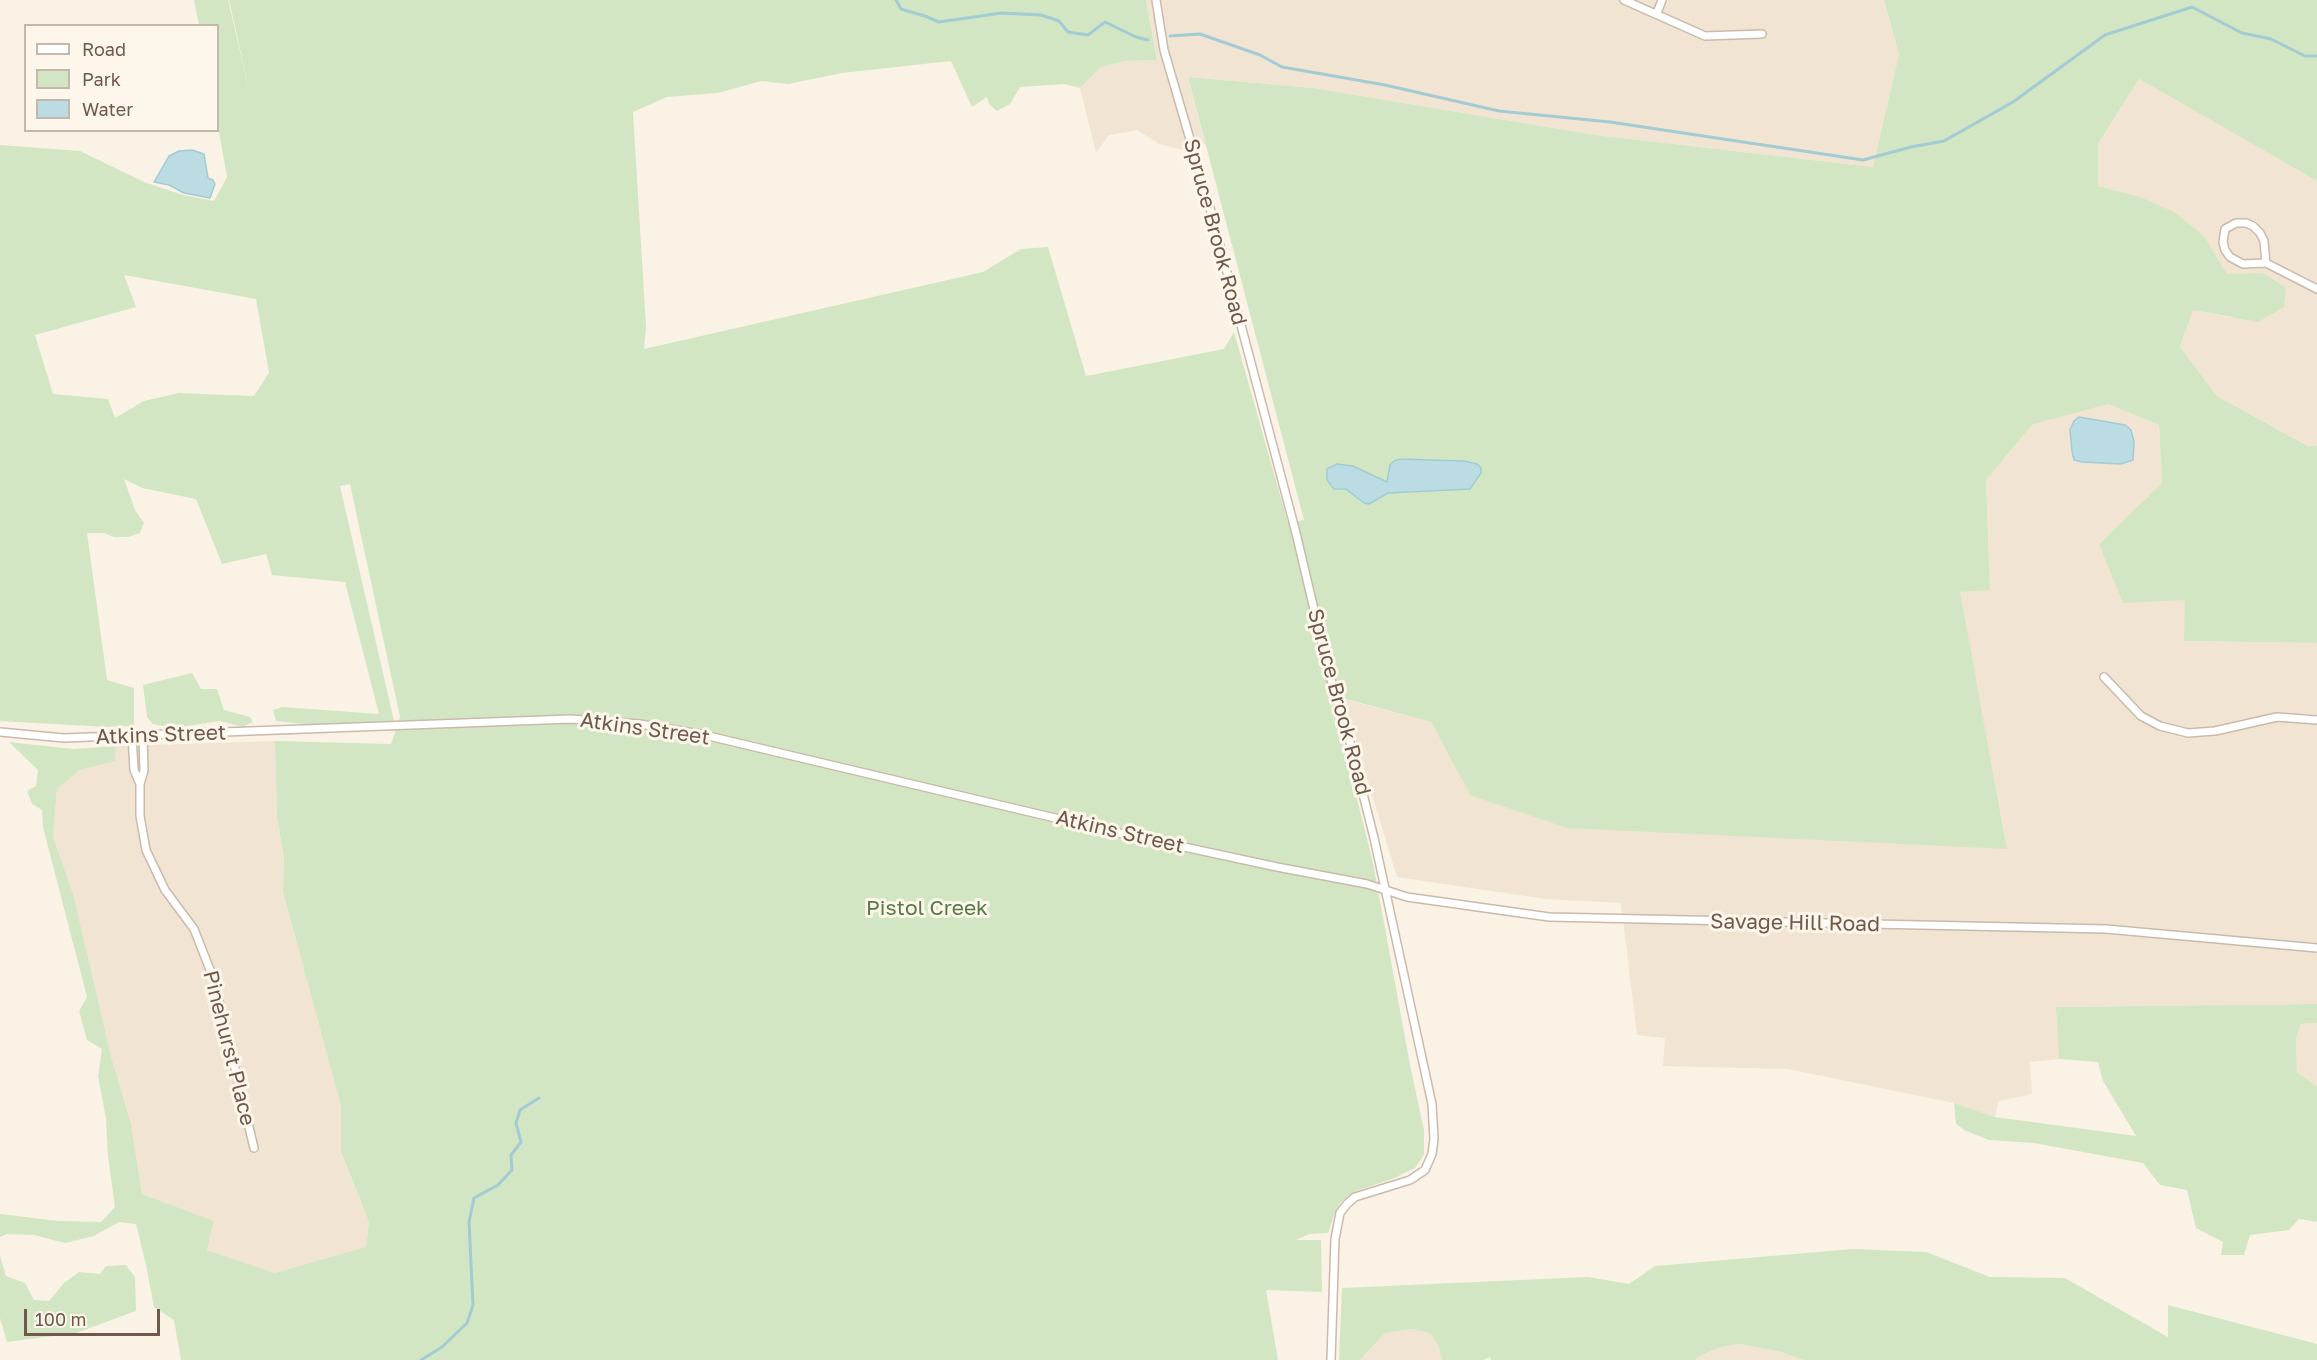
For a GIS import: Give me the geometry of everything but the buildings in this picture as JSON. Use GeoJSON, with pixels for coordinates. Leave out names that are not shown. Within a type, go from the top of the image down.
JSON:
{"type":"FeatureCollection","features":[{"type":"Feature","properties":{"kind":"street","name":"Spruce Brook Road"},"geometry":{"type":"LineString","coordinates":[[1156,0],[1164,50],[1210,208],[1387,891],[1427,1077],[1433,1122],[1432,1154],[1425,1170],[1417,1176],[1355,1197],[1341,1213],[1335,1239],[1331,1360]]}},
{"type":"Feature","properties":{"kind":"street"},"geometry":{"type":"LineString","coordinates":[[1624,0],[1705,36],[1762,34]]}},
{"type":"Feature","properties":{"kind":"street"},"geometry":{"type":"LineString","coordinates":[[1657,13],[1662,0]]}},
{"type":"Feature","properties":{"kind":"street"},"geometry":{"type":"LineString","coordinates":[[2266,263],[2264,241],[2253,226],[2236,223],[2225,230],[2223,242],[2230,257],[2243,264],[2266,263],[2317,289]]}},
{"type":"Feature","properties":{"kind":"street"},"geometry":{"type":"LineString","coordinates":[[2104,677],[2141,716],[2160,726],[2188,733],[2215,731],[2277,717],[2317,720]]}},
{"type":"Feature","properties":{"kind":"street","name":"Atkins Street"},"geometry":{"type":"LineString","coordinates":[[0,732],[64,738],[570,718],[640,724],[700,734],[1099,828],[1277,867]]}},
{"type":"Feature","properties":{"kind":"street","name":"Pinehurst Place"},"geometry":{"type":"LineString","coordinates":[[132,736],[134,770],[140,784]]}},
{"type":"Feature","properties":{"kind":"street","name":"Pinehurst Place"},"geometry":{"type":"LineString","coordinates":[[143,736],[144,770],[140,784],[140,816],[146,850],[165,890],[194,929],[214,980],[254,1148]]}},
{"type":"Feature","properties":{"kind":"street","name":"Savage Hill Road"},"geometry":{"type":"LineString","coordinates":[[1277,867],[1367,884],[1407,897],[1549,917],[2106,929],[2317,948]]}},
{"type":"Feature","properties":{"kind":"shaded area"},"geometry":{"type":"Polygon","coordinates":[[[1146,0],[1884,0],[1899,54],[1873,167],[1595,135],[1313,88],[1188,77],[1205,144],[1187,151],[1159,144],[1137,130],[1109,135],[1096,153],[1080,88],[1101,67],[1125,61],[1157,60],[1146,0]]]}},
{"type":"Feature","properties":{"kind":"shaded area"},"geometry":{"type":"Polygon","coordinates":[[[2139,79],[2317,181],[2317,446],[2309,446],[2217,396],[2180,347],[2193,310],[2232,318],[2263,273],[2227,274],[2205,237],[2098,187],[2098,144],[2139,79]]]}},
{"type":"Feature","properties":{"kind":"shaded area"},"geometry":{"type":"Polygon","coordinates":[[[2108,404],[2159,425],[2162,483],[2099,544],[2185,600],[2185,641],[2317,643],[2317,1004],[2056,1007],[2059,1059],[2030,1062],[2032,1094],[1999,1101],[1995,1117],[1954,1103],[1788,1069],[1663,1066],[1665,1038],[1637,1035],[1621,903],[1546,899],[1397,877],[1343,699],[1431,722],[1470,795],[2007,848],[1959,592],[1990,589],[1986,480],[2032,425],[2108,404]]]}},
{"type":"Feature","properties":{"kind":"shaded area"},"geometry":{"type":"Polygon","coordinates":[[[275,741],[277,818],[284,858],[283,892],[341,1106],[341,1153],[369,1222],[366,1248],[275,1273],[207,1250],[214,1221],[142,1194],[131,1124],[111,1056],[74,897],[53,836],[57,789],[80,770],[115,761],[116,746],[275,741]]]}},
{"type":"Feature","properties":{"kind":"shaded area"},"geometry":{"type":"Polygon","coordinates":[[[2317,1023],[2316,1088],[2297,1072],[2296,1038],[2301,1024],[2317,1023]]]}},
{"type":"Feature","properties":{"kind":"shaded area"},"geometry":{"type":"Polygon","coordinates":[[[1413,1329],[1431,1334],[1439,1347],[1442,1360],[1360,1360],[1385,1333],[1413,1329]]]}},
{"type":"Feature","properties":{"kind":"shaded area"},"geometry":{"type":"Polygon","coordinates":[[[1739,1344],[1778,1351],[1803,1360],[1695,1360],[1721,1347],[1739,1344]]]}},
{"type":"Feature","properties":{"kind":"green space","name":"Pistol Creek"},"geometry":{"type":"Polygon","coordinates":[[[194,0],[228,0],[251,98],[229,0],[1146,0],[1157,60],[1125,61],[1101,67],[1080,88],[1065,84],[1020,87],[1010,104],[997,111],[989,104],[987,97],[972,107],[951,61],[842,73],[788,84],[761,81],[718,93],[667,97],[633,112],[646,327],[644,349],[983,272],[1021,249],[1048,247],[1086,376],[1224,349],[1234,332],[1288,523],[1304,520],[1188,77],[1313,88],[1595,135],[1873,167],[1899,54],[1884,0],[2317,0],[2317,181],[2139,79],[2098,144],[2098,186],[2140,197],[2174,212],[2205,237],[2227,274],[2263,273],[2286,288],[2284,307],[2258,322],[2193,310],[2180,347],[2217,396],[2308,446],[2317,446],[2317,643],[2184,641],[2185,600],[2123,603],[2099,544],[2162,483],[2159,425],[2108,404],[2032,425],[1986,480],[1990,590],[1960,592],[2007,849],[1567,828],[1470,795],[1431,722],[1331,695],[1373,863],[1424,1130],[1424,1155],[1415,1168],[1392,1179],[1356,1191],[1341,1202],[1328,1233],[1309,1234],[1296,1240],[1321,1240],[1322,1292],[1266,1290],[1278,1360],[181,1360],[174,1320],[154,1307],[136,1224],[119,1222],[94,1236],[65,1243],[34,1235],[7,1234],[0,1237],[0,1214],[58,1221],[101,1222],[115,1207],[108,1156],[106,1118],[98,1076],[102,1049],[87,1040],[79,1011],[87,997],[43,827],[42,810],[32,804],[27,791],[36,786],[38,770],[9,742],[73,749],[116,746],[115,761],[80,770],[57,789],[53,836],[74,897],[111,1056],[131,1124],[142,1194],[214,1221],[207,1250],[275,1273],[366,1247],[369,1222],[341,1152],[341,1106],[283,892],[284,858],[277,818],[275,741],[391,744],[400,717],[350,484],[340,486],[394,721],[313,725],[276,721],[273,710],[283,707],[379,714],[345,582],[272,575],[266,554],[222,564],[196,499],[142,488],[124,479],[135,510],[144,523],[140,533],[128,537],[114,537],[104,533],[87,533],[107,680],[134,688],[134,726],[107,727],[0,721],[0,145],[80,151],[144,182],[183,195],[214,201],[227,177],[219,132],[219,24],[199,24],[194,0]],[[124,275],[136,307],[35,335],[53,394],[108,399],[115,418],[144,401],[179,393],[254,396],[269,373],[256,299],[124,275]]]}},
{"type":"Feature","properties":{"kind":"green space"},"geometry":{"type":"Polygon","coordinates":[[[192,673],[201,689],[217,689],[224,710],[250,717],[253,722],[243,727],[220,721],[173,728],[153,724],[147,717],[143,685],[192,673]]]}},
{"type":"Feature","properties":{"kind":"green space"},"geometry":{"type":"Polygon","coordinates":[[[2317,1004],[2317,1023],[2301,1024],[2296,1038],[2297,1072],[2317,1087],[2317,1222],[2299,1219],[2289,1230],[2250,1235],[2244,1255],[2221,1255],[2223,1242],[2196,1228],[2187,1190],[2160,1185],[2143,1163],[2034,1143],[1989,1140],[1966,1131],[1956,1124],[1954,1103],[1995,1117],[2136,1136],[2103,1081],[2098,1062],[2059,1059],[2056,1007],[2317,1004]]]}},
{"type":"Feature","properties":{"kind":"green space"},"geometry":{"type":"Polygon","coordinates":[[[1853,1249],[1926,1252],[1990,1277],[2065,1278],[2168,1337],[2168,1305],[2317,1344],[2317,1360],[1803,1360],[1778,1351],[1739,1344],[1721,1347],[1695,1360],[1491,1360],[1490,1357],[1483,1360],[1442,1360],[1439,1347],[1431,1334],[1413,1329],[1385,1333],[1360,1360],[1339,1360],[1342,1288],[1588,1277],[1629,1284],[1655,1266],[1853,1249]]]}},
{"type":"Feature","properties":{"kind":"green space"},"geometry":{"type":"Polygon","coordinates":[[[0,1256],[6,1276],[25,1283],[34,1300],[49,1301],[64,1283],[79,1272],[100,1274],[106,1266],[126,1265],[135,1277],[136,1311],[76,1333],[7,1342],[0,1318],[0,1256]]]}},
{"type":"Feature","properties":{"kind":"water"},"geometry":{"type":"Polygon","coordinates":[[[192,150],[204,154],[208,178],[215,184],[210,198],[184,193],[169,185],[154,182],[169,156],[179,151],[192,150]]]}},
{"type":"Feature","properties":{"kind":"water"},"geometry":{"type":"Polygon","coordinates":[[[2079,417],[2125,425],[2131,430],[2134,442],[2133,460],[2121,464],[2074,460],[2070,430],[2074,421],[2079,417]]]}},
{"type":"Feature","properties":{"kind":"water"},"geometry":{"type":"Polygon","coordinates":[[[1400,459],[1464,461],[1477,464],[1481,468],[1481,473],[1470,489],[1388,493],[1369,504],[1364,503],[1346,489],[1334,489],[1327,480],[1327,469],[1337,464],[1353,466],[1387,482],[1390,465],[1400,459]]]}},
{"type":"Feature","properties":{"kind":"waterway"},"geometry":{"type":"LineString","coordinates":[[896,0],[901,9],[939,22],[1001,13],[1041,15],[1059,21],[1068,32],[1088,35],[1105,22],[1136,37],[1148,40]]}},
{"type":"Feature","properties":{"kind":"waterway"},"geometry":{"type":"LineString","coordinates":[[1170,36],[1200,34],[1260,55],[1282,67],[1385,85],[1499,111],[1610,122],[1863,160],[1944,141],[2013,102],[2105,35],[2192,7],[2242,33],[2271,39],[2305,56],[2317,56]]}},
{"type":"Feature","properties":{"kind":"waterway"},"geometry":{"type":"LineString","coordinates":[[421,1360],[442,1347],[467,1323],[473,1305],[469,1222],[474,1198],[498,1185],[512,1170],[511,1155],[521,1142],[516,1123],[520,1110],[539,1098]]}}]}
